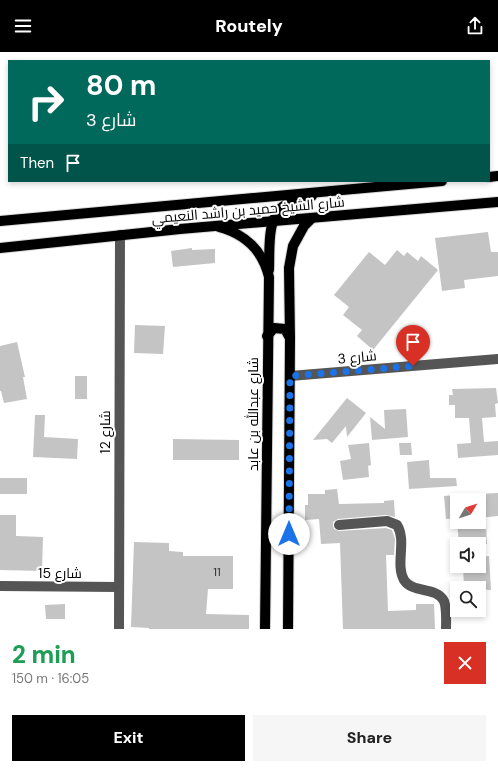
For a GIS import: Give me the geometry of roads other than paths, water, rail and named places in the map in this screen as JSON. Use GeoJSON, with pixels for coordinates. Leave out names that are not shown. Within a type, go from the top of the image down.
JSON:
{"type":"FeatureCollection","features":[{"type":"Feature","properties":{"kind":"main road","name":"شارع الشيخ حميد بن راشد النعيمي"},"geometry":{"type":"LineString","coordinates":[[0,221],[430,182]]}},
{"type":"Feature","properties":{"kind":"main road"},"geometry":{"type":"LineString","coordinates":[[269,277],[273,221],[276,215],[285,205],[325,191]]}},
{"type":"Feature","properties":{"kind":"main road","name":"شارع الشيخ حميد بن راشد النعيمي"},"geometry":{"type":"LineString","coordinates":[[0,248],[216,226],[498,202]]}},
{"type":"Feature","properties":{"kind":"main road"},"geometry":{"type":"LineString","coordinates":[[288,629],[290,257],[298,236],[312,218]]}},
{"type":"Feature","properties":{"kind":"main road","name":"شارع عبدالله بن عابد"},"geometry":{"type":"LineString","coordinates":[[216,226],[228,230],[251,244],[266,265],[269,277],[267,336],[265,629]]}},
{"type":"Feature","properties":{"kind":"main road"},"geometry":{"type":"LineString","coordinates":[[267,336],[274,328],[279,327],[284,329],[290,338]]}},
{"type":"Feature","properties":{"kind":"street","name":"شارع 12"},"geometry":{"type":"LineString","coordinates":[[119,629],[120,235]]}},
{"type":"Feature","properties":{"kind":"street","name":"شارع 3"},"geometry":{"type":"LineString","coordinates":[[290,376],[498,359]]}},
{"type":"Feature","properties":{"kind":"street"},"geometry":{"type":"LineString","coordinates":[[339,525],[387,521],[397,525],[401,534],[403,576],[409,585],[414,588],[441,596],[445,606],[446,629]]}},
{"type":"Feature","properties":{"kind":"street","name":"شارع 15"},"geometry":{"type":"LineString","coordinates":[[0,586],[119,587]]}}]}
